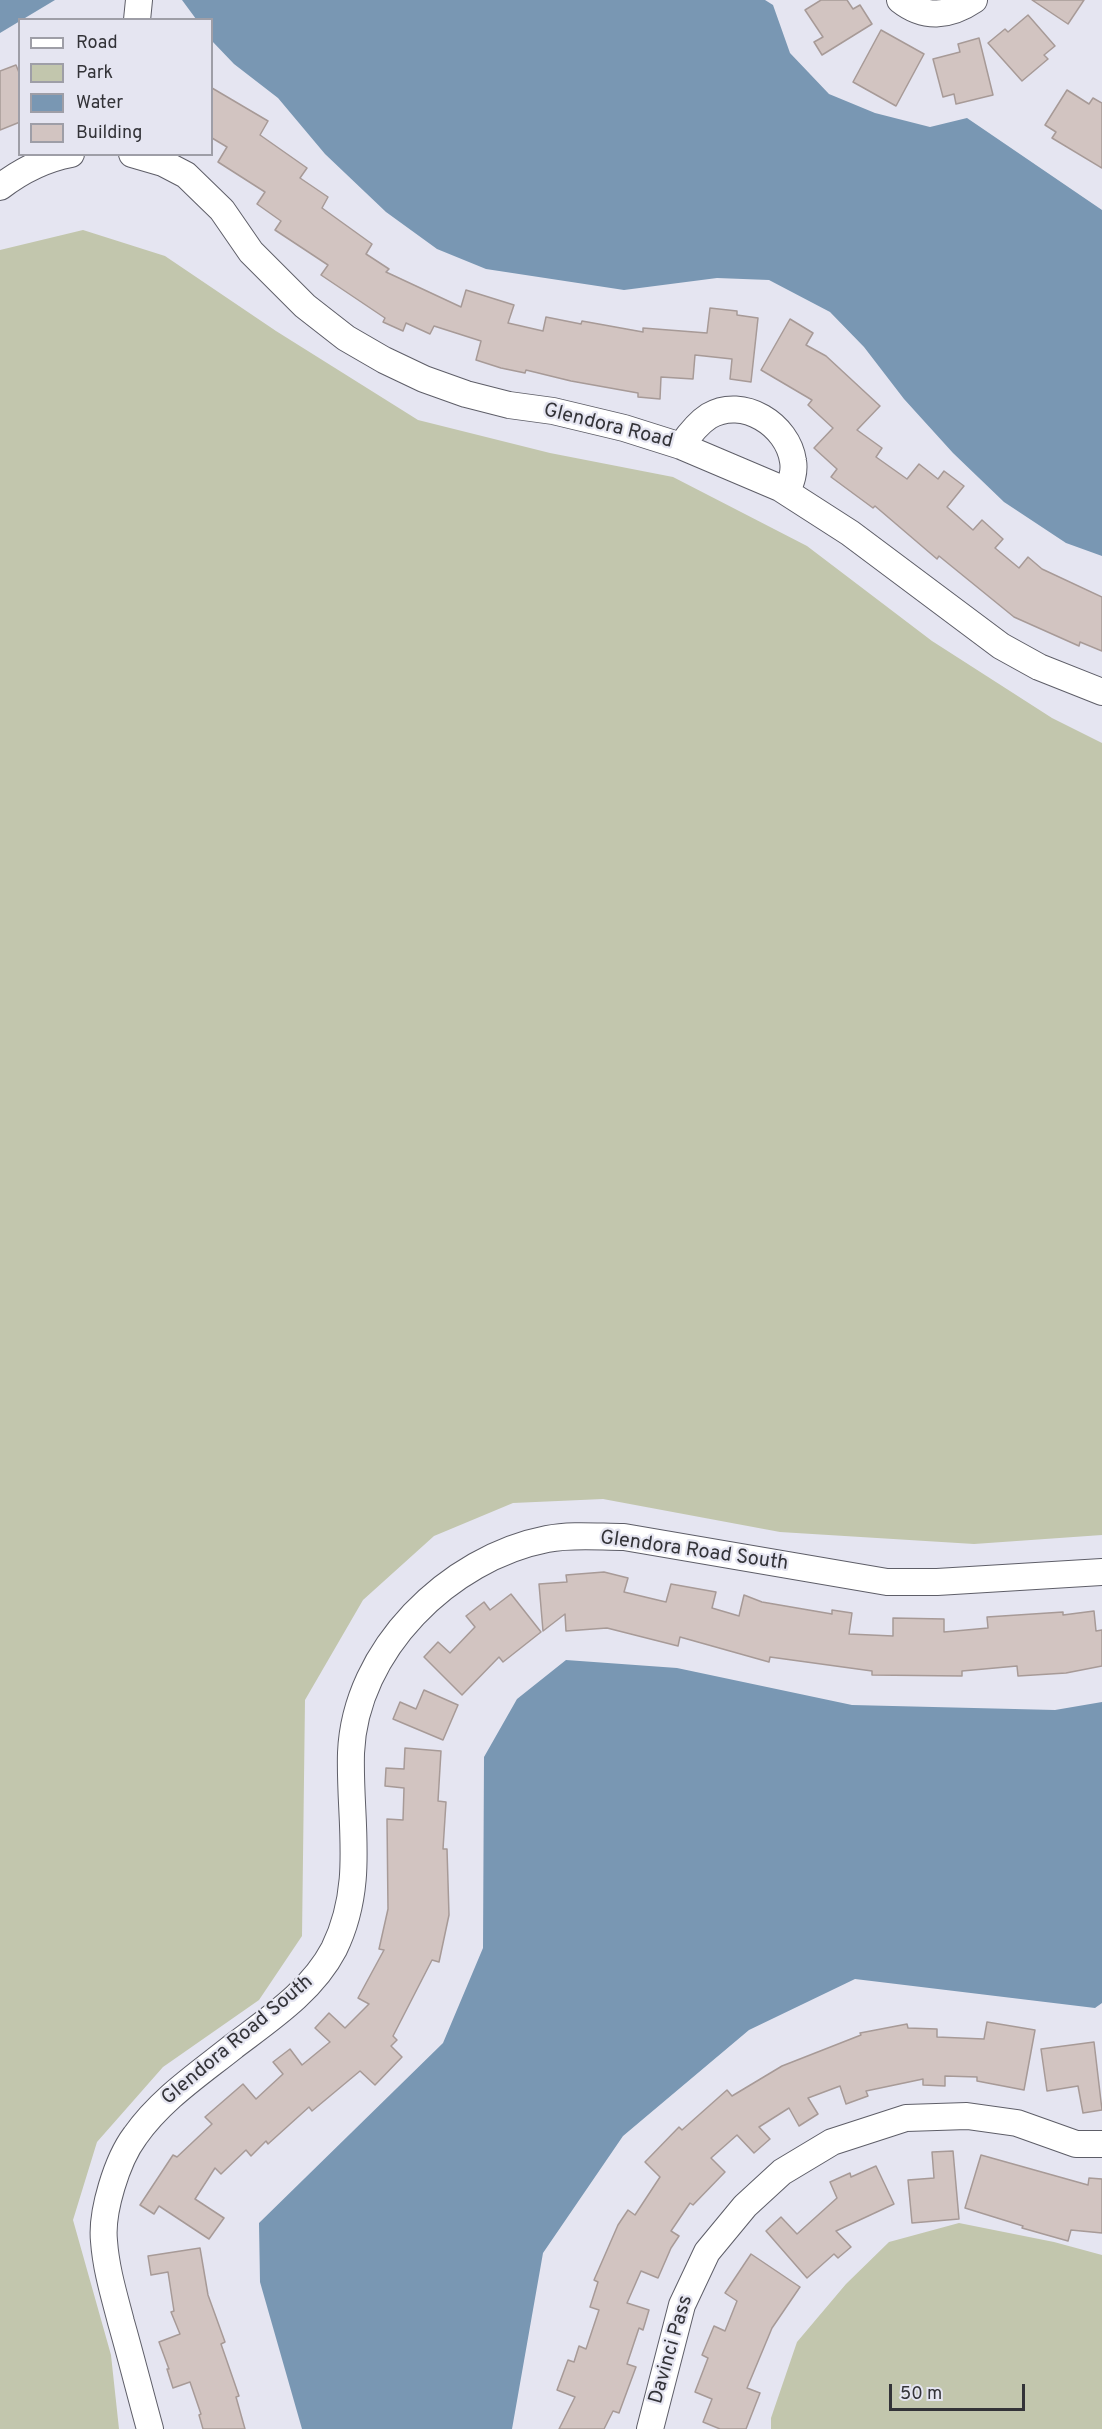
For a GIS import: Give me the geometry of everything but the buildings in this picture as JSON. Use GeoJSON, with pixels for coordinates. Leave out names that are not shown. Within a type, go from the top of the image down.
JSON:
{"type":"FeatureCollection","features":[{"type":"Feature","properties":{"kind":"street"},"geometry":{"type":"LineString","coordinates":[[137,18],[139,0]]}},
{"type":"Feature","properties":{"kind":"street"},"geometry":{"type":"LineString","coordinates":[[900,0],[909,7],[930,14],[953,11],[974,0]]}},
{"type":"Feature","properties":{"kind":"street"},"geometry":{"type":"LineString","coordinates":[[0,187],[16,175],[39,164],[65,156]]}},
{"type":"Feature","properties":{"kind":"street","name":"Glendora Road"},"geometry":{"type":"LineString","coordinates":[[138,156],[186,175],[222,210],[251,252],[305,306],[346,338],[384,360],[424,379],[466,394],[624,428],[714,458],[787,492],[850,532],[1001,646],[1039,667],[1102,692]]}},
{"type":"Feature","properties":{"kind":"street"},"geometry":{"type":"LineString","coordinates":[[681,446],[709,416],[735,410],[762,417],[783,435],[790,448],[794,463],[787,492]]}},
{"type":"Feature","properties":{"kind":"street","name":"Glendora Road South"},"geometry":{"type":"LineString","coordinates":[[150,2429],[109,2277],[103,2238],[117,2167],[134,2137],[157,2109],[176,2091],[292,2001],[316,1978],[333,1949],[348,1914],[355,1869],[351,1750],[360,1705],[372,1674],[391,1642],[416,1613],[446,1584],[518,1546],[549,1538],[590,1536],[624,1538],[887,1582],[937,1582],[1102,1572]]}},
{"type":"Feature","properties":{"kind":"street","name":"Davinci Pass"},"geometry":{"type":"LineString","coordinates":[[650,2429],[682,2305],[707,2252],[745,2206],[782,2172],[832,2142],[906,2118],[967,2116],[1017,2123],[1076,2144],[1102,2144]]}},
{"type":"Feature","properties":{"kind":"green space"},"geometry":{"type":"Polygon","coordinates":[[[83,230],[165,256],[276,331],[418,420],[550,453],[673,477],[807,546],[932,641],[1052,718],[1102,743],[1102,1535],[974,1544],[780,1532],[603,1499],[513,1503],[434,1536],[363,1600],[305,1700],[302,1936],[259,2000],[163,2067],[97,2142],[73,2220],[111,2355],[119,2429],[0,2429],[0,250],[83,230]]]}},
{"type":"Feature","properties":{"kind":"green space"},"geometry":{"type":"Polygon","coordinates":[[[959,2223],[1054,2242],[1102,2255],[1102,2429],[771,2429],[771,2418],[797,2342],[846,2284],[889,2242],[959,2223]]]}},
{"type":"Feature","properties":{"kind":"water"},"geometry":{"type":"Polygon","coordinates":[[[0,0],[55,0],[25,18],[18,18],[18,22],[0,33],[0,0]]]}},
{"type":"Feature","properties":{"kind":"water"},"geometry":{"type":"Polygon","coordinates":[[[182,0],[765,0],[773,5],[790,53],[829,94],[875,113],[930,127],[967,118],[1102,210],[1102,556],[1066,543],[1004,502],[953,453],[904,399],[864,347],[830,312],[769,280],[717,278],[624,290],[486,269],[437,249],[386,212],[325,154],[278,98],[234,64],[213,42],[213,18],[195,18],[182,0]]]}},
{"type":"Feature","properties":{"kind":"water"},"geometry":{"type":"Polygon","coordinates":[[[566,1660],[677,1668],[852,1705],[1055,1710],[1102,1702],[1102,2003],[1095,2008],[855,1979],[749,2030],[623,2136],[543,2253],[512,2429],[302,2429],[260,2282],[259,2223],[443,2043],[483,1948],[484,1757],[517,1699],[566,1660]]]}}]}
